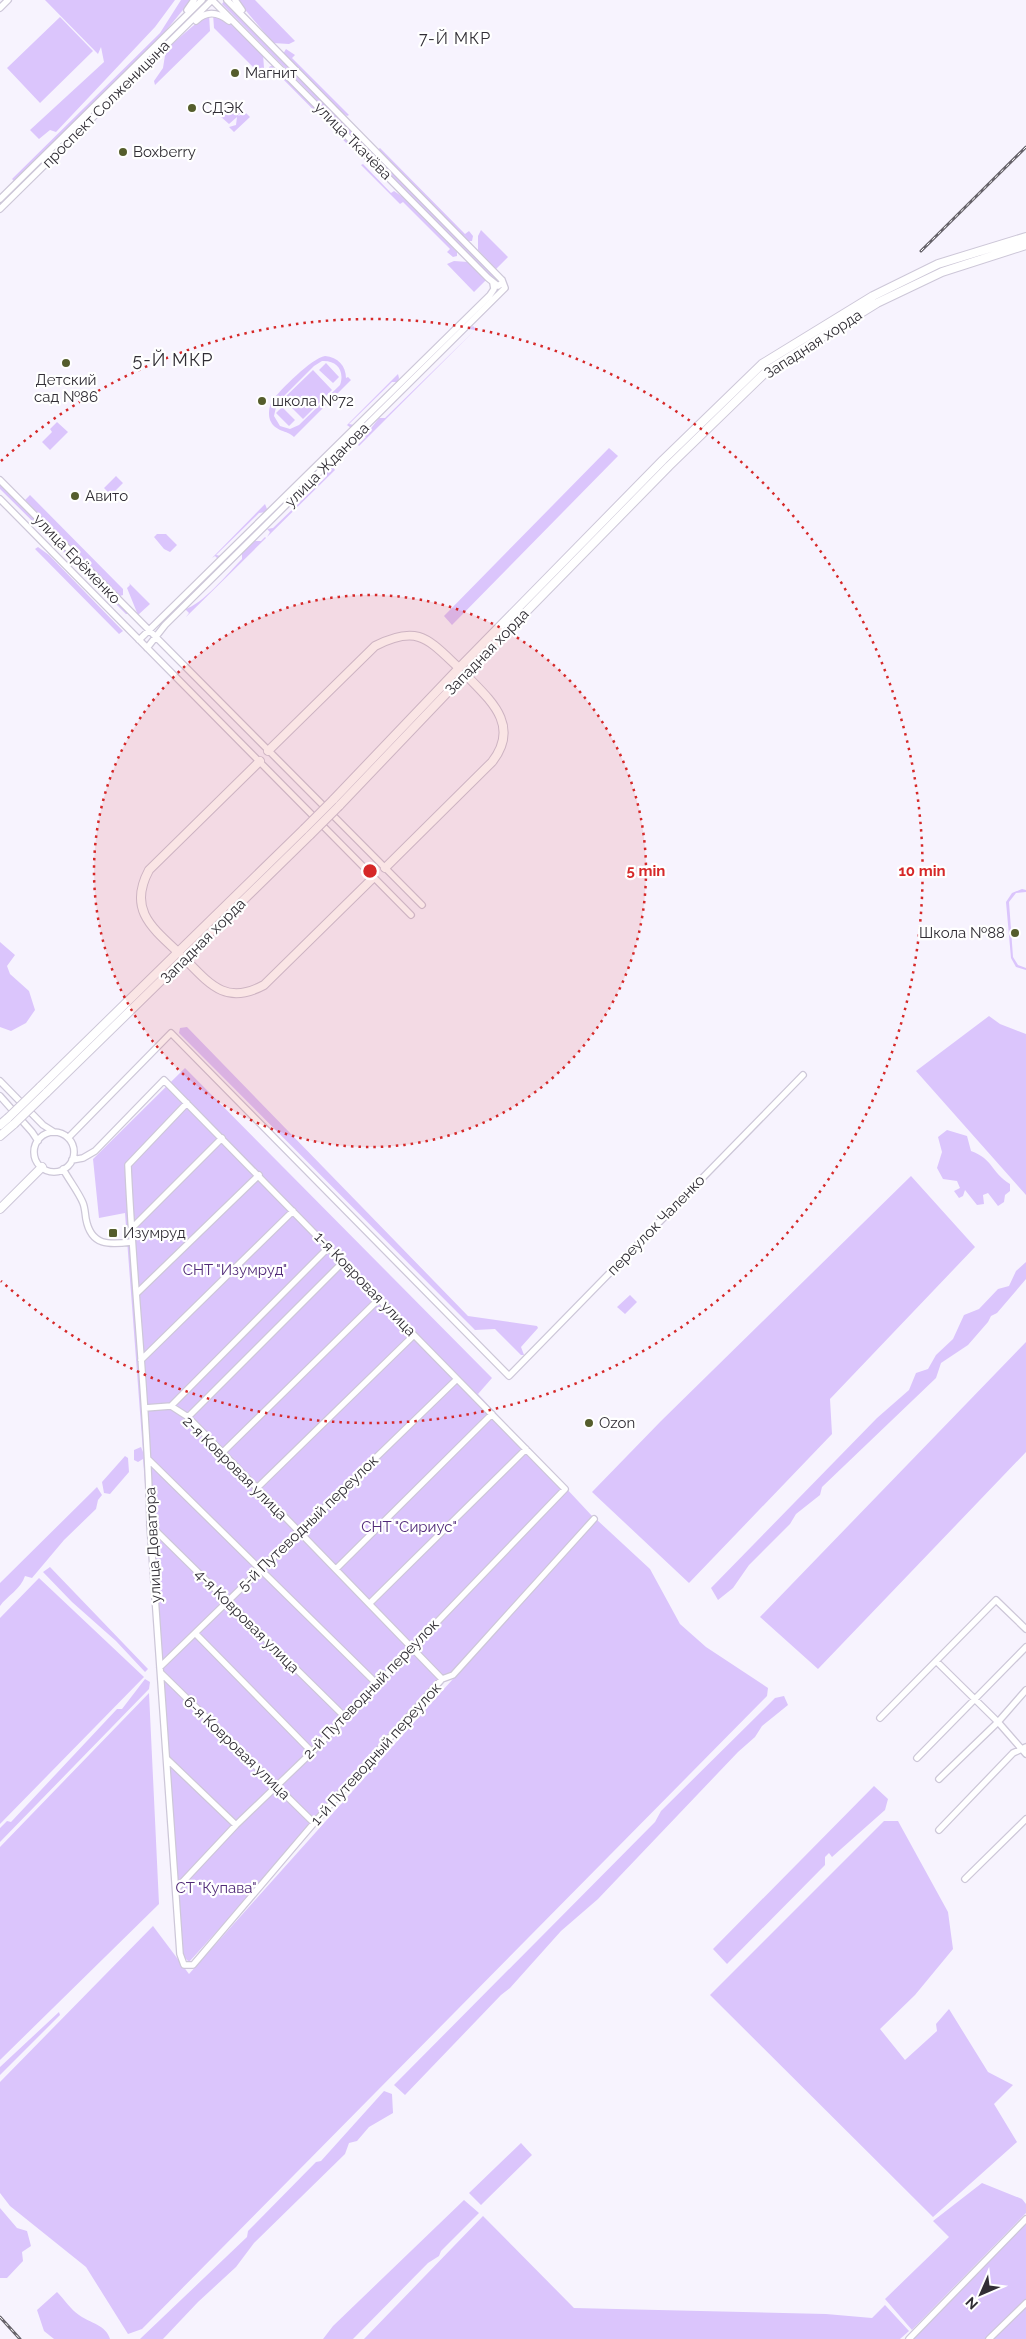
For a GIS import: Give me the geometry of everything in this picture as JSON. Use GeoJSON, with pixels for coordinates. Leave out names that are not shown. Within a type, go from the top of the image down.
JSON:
{"type":"FeatureCollection","features":[{"type":"Feature","properties":{"kind":"highway","name":"Западная хорда"},"geometry":{"type":"LineString","coordinates":[[0,1136],[11,1121],[182,956],[336,803],[656,467],[762,364],[873,296],[938,264],[1026,237]]}},
{"type":"Feature","properties":{"kind":"highway","name":"Западная хорда"},"geometry":{"type":"LineString","coordinates":[[462,671],[767,371],[877,304],[934,276],[1026,245]]}},
{"type":"Feature","properties":{"kind":"highway"},"geometry":{"type":"LineString","coordinates":[[268,751],[375,646],[401,634],[415,635],[431,642],[462,671],[494,704],[502,718],[502,744],[492,762],[385,868]]}},
{"type":"Feature","properties":{"kind":"highway"},"geometry":{"type":"LineString","coordinates":[[260,761],[149,870],[143,880],[140,895],[143,913],[163,938],[202,976],[218,988],[230,994],[250,993],[264,985],[373,878]]}},
{"type":"Feature","properties":{"kind":"highway","name":"Западная хорда"},"geometry":{"type":"LineString","coordinates":[[0,1125],[11,1121]]}},
{"type":"Feature","properties":{"kind":"highway"},"geometry":{"type":"LineString","coordinates":[[0,1209],[42,1167]]}},
{"type":"Feature","properties":{"kind":"street"},"geometry":{"type":"LineString","coordinates":[[0,8],[8,0]]}},
{"type":"Feature","properties":{"kind":"street"},"geometry":{"type":"LineString","coordinates":[[194,0],[191,7],[169,28],[170,37],[179,38],[200,17],[212,13],[222,16],[247,34]]}},
{"type":"Feature","properties":{"kind":"street","name":"проспект Солженицына"},"geometry":{"type":"LineString","coordinates":[[0,208],[170,37],[202,0]]}},
{"type":"Feature","properties":{"kind":"street","name":"проспект Солженицына"},"geometry":{"type":"LineString","coordinates":[[0,199],[170,37],[212,0]]}},
{"type":"Feature","properties":{"kind":"street","name":"улица Ткачёва"},"geometry":{"type":"LineString","coordinates":[[212,0],[493,283]]}},
{"type":"Feature","properties":{"kind":"street","name":"улица Ткачёва"},"geometry":{"type":"LineString","coordinates":[[227,0],[504,281]]}},
{"type":"Feature","properties":{"kind":"street"},"geometry":{"type":"LineString","coordinates":[[235,0],[254,28]]}},
{"type":"Feature","properties":{"kind":"street"},"geometry":{"type":"LineString","coordinates":[[493,283],[500,285],[504,281]]}},
{"type":"Feature","properties":{"kind":"street","name":"улица Жданова"},"geometry":{"type":"LineString","coordinates":[[147,648],[165,625],[503,292],[504,281]]}},
{"type":"Feature","properties":{"kind":"street","name":"улица Жданова"},"geometry":{"type":"LineString","coordinates":[[139,640],[490,295],[494,289],[493,283]]}},
{"type":"Feature","properties":{"kind":"street","name":"улица Ерёменко"},"geometry":{"type":"LineString","coordinates":[[0,480],[422,906]]}},
{"type":"Feature","properties":{"kind":"street","name":"улица Ерёменко"},"geometry":{"type":"LineString","coordinates":[[0,500],[411,915]]}},
{"type":"Feature","properties":{"kind":"street"},"geometry":{"type":"LineString","coordinates":[[120,621],[125,618],[129,611]]}},
{"type":"Feature","properties":{"kind":"street","name":"переулок Чаленко"},"geometry":{"type":"LineString","coordinates":[[68,1138],[171,1033],[509,1376],[803,1074]]}},
{"type":"Feature","properties":{"kind":"street","name":"1-я Ковровая улица"},"geometry":{"type":"LineString","coordinates":[[72,1160],[83,1158],[95,1151],[164,1080],[565,1488]]}},
{"type":"Feature","properties":{"kind":"street"},"geometry":{"type":"LineString","coordinates":[[0,1081],[43,1125],[68,1138],[74,1150],[72,1160],[63,1169],[54,1172],[42,1167],[35,1157],[35,1149],[38,1141],[46,1134],[54,1132]]}},
{"type":"Feature","properties":{"kind":"street"},"geometry":{"type":"LineString","coordinates":[[0,1096],[38,1141]]}},
{"type":"Feature","properties":{"kind":"street","name":"улица Доватора"},"geometry":{"type":"LineString","coordinates":[[182,1962],[150,1525],[149,1460],[137,1293],[131,1242],[128,1165],[187,1103]]}},
{"type":"Feature","properties":{"kind":"street"},"geometry":{"type":"LineString","coordinates":[[131,1229],[222,1138]]}},
{"type":"Feature","properties":{"kind":"street"},"geometry":{"type":"LineString","coordinates":[[63,1169],[73,1188],[80,1195],[89,1230],[96,1239],[112,1245],[131,1242]]}},
{"type":"Feature","properties":{"kind":"street"},"geometry":{"type":"LineString","coordinates":[[137,1293],[259,1175]]}},
{"type":"Feature","properties":{"kind":"street"},"geometry":{"type":"LineString","coordinates":[[141,1360],[293,1211]]}},
{"type":"Feature","properties":{"kind":"street"},"geometry":{"type":"LineString","coordinates":[[171,1406],[328,1248]]}},
{"type":"Feature","properties":{"kind":"street"},"geometry":{"type":"LineString","coordinates":[[188,1417],[342,1263]]}},
{"type":"Feature","properties":{"kind":"street"},"geometry":{"type":"LineString","coordinates":[[222,1453],[379,1299]]}},
{"type":"Feature","properties":{"kind":"street"},"geometry":{"type":"LineString","coordinates":[[256,1489],[414,1335]]}},
{"type":"Feature","properties":{"kind":"street","name":"5-й Путеводный переулок"},"geometry":{"type":"LineString","coordinates":[[161,1670],[195,1633],[261,1568],[457,1379]]}},
{"type":"Feature","properties":{"kind":"street","name":"2-я Ковровая улица"},"geometry":{"type":"LineString","coordinates":[[145,1408],[171,1406],[188,1417],[442,1679]]}},
{"type":"Feature","properties":{"kind":"street"},"geometry":{"type":"LineString","coordinates":[[336,1569],[492,1414]]}},
{"type":"Feature","properties":{"kind":"street"},"geometry":{"type":"LineString","coordinates":[[370,1603],[526,1449]]}},
{"type":"Feature","properties":{"kind":"street"},"geometry":{"type":"LineString","coordinates":[[149,1460],[376,1683]]}},
{"type":"Feature","properties":{"kind":"street","name":"2-й Путеводный переулок"},"geometry":{"type":"LineString","coordinates":[[176,1889],[236,1826],[312,1752],[411,1646],[565,1488]]}},
{"type":"Feature","properties":{"kind":"street","name":"1-й Путеводный переулок"},"geometry":{"type":"LineString","coordinates":[[182,1962],[187,1966],[193,1965],[314,1823],[442,1679],[453,1674],[594,1519]]}},
{"type":"Feature","properties":{"kind":"street","name":"4-я Ковровая улица"},"geometry":{"type":"LineString","coordinates":[[150,1525],[345,1717]]}},
{"type":"Feature","properties":{"kind":"street"},"geometry":{"type":"LineString","coordinates":[[880,1718],[996,1600],[1026,1629]]}},
{"type":"Feature","properties":{"kind":"street"},"geometry":{"type":"LineString","coordinates":[[195,1633],[312,1752]]}},
{"type":"Feature","properties":{"kind":"street"},"geometry":{"type":"LineString","coordinates":[[917,1758],[1026,1647]]}},
{"type":"Feature","properties":{"kind":"street"},"geometry":{"type":"LineString","coordinates":[[936,1661],[1025,1750],[1013,1753],[939,1830]]}},
{"type":"Feature","properties":{"kind":"street","name":"6-я Ковровая улица"},"geometry":{"type":"LineString","coordinates":[[161,1670],[314,1823]]}},
{"type":"Feature","properties":{"kind":"street"},"geometry":{"type":"LineString","coordinates":[[938,1779],[998,1722],[1026,1690]]}},
{"type":"Feature","properties":{"kind":"street"},"geometry":{"type":"LineString","coordinates":[[167,1759],[236,1826]]}},
{"type":"Feature","properties":{"kind":"street"},"geometry":{"type":"LineString","coordinates":[[965,1879],[1026,1819]]}},
{"type":"Feature","properties":{"kind":"street"},"geometry":{"type":"LineString","coordinates":[[909,2339],[1026,2219]]}},
{"type":"Feature","properties":{"kind":"street"},"geometry":{"type":"LineString","coordinates":[[989,2339],[1026,2303]]}},
{"type":"Feature","properties":{"kind":"green space"},"geometry":{"type":"Polygon","coordinates":[[[45,0],[175,0],[155,27],[56,132],[50,130],[39,139],[30,130],[104,62],[101,47],[98,54],[45,0]]]}},
{"type":"Feature","properties":{"kind":"green space"},"geometry":{"type":"Polygon","coordinates":[[[181,0],[191,0],[160,38],[14,181],[12,179],[160,33],[181,0]]]}},
{"type":"Feature","properties":{"kind":"green space"},"geometry":{"type":"Polygon","coordinates":[[[237,0],[255,0],[295,41],[289,44],[273,43],[237,0]]]}},
{"type":"Feature","properties":{"kind":"green space"},"geometry":{"type":"Polygon","coordinates":[[[224,1],[498,280],[498,282],[222,4],[224,1]]]}},
{"type":"Feature","properties":{"kind":"green space"},"geometry":{"type":"Polygon","coordinates":[[[209,14],[210,31],[155,85],[154,81],[163,68],[166,49],[209,14]]]}},
{"type":"Feature","properties":{"kind":"green space"},"geometry":{"type":"Polygon","coordinates":[[[213,14],[226,20],[263,54],[264,68],[261,75],[214,28],[213,14]]]}},
{"type":"Feature","properties":{"kind":"green space"},"geometry":{"type":"Polygon","coordinates":[[[60,17],[93,51],[40,103],[7,68],[60,17]]]}},
{"type":"Feature","properties":{"kind":"green space"},"geometry":{"type":"Polygon","coordinates":[[[286,49],[295,55],[292,58],[349,115],[347,116],[336,108],[283,54],[286,49]]]}},
{"type":"Feature","properties":{"kind":"green space"},"geometry":{"type":"Polygon","coordinates":[[[273,65],[365,157],[362,159],[277,73],[274,76],[269,70],[269,67],[273,65]]]}},
{"type":"Feature","properties":{"kind":"green space"},"geometry":{"type":"Polygon","coordinates":[[[234,103],[242,111],[238,116],[246,113],[250,117],[234,132],[229,127],[236,125],[237,117],[229,124],[220,116],[234,103]]]}},
{"type":"Feature","properties":{"kind":"green space"},"geometry":{"type":"Polygon","coordinates":[[[380,148],[465,234],[469,231],[473,236],[472,241],[467,241],[377,150],[380,148]]]}},
{"type":"Feature","properties":{"kind":"green space"},"geometry":{"type":"Polygon","coordinates":[[[363,164],[391,193],[394,191],[406,199],[457,252],[457,256],[453,257],[447,252],[450,249],[403,202],[400,204],[361,165],[363,164]]]}},
{"type":"Feature","properties":{"kind":"green space"},"geometry":{"type":"Polygon","coordinates":[[[481,230],[508,257],[496,269],[478,250],[478,236],[481,230]]]}},
{"type":"Feature","properties":{"kind":"green space"},"geometry":{"type":"Polygon","coordinates":[[[454,261],[468,262],[486,280],[474,292],[447,264],[454,261]]]}},
{"type":"Feature","properties":{"kind":"green space"},"geometry":{"type":"Polygon","coordinates":[[[475,330],[358,445],[379,418],[385,418],[475,330]]]}},
{"type":"Feature","properties":{"kind":"green space"},"geometry":{"type":"Polygon","coordinates":[[[325,356],[337,360],[345,370],[346,378],[348,377],[351,380],[294,437],[272,424],[269,415],[270,406],[272,401],[289,382],[319,358],[325,356]],[[322,361],[314,366],[277,403],[274,416],[280,426],[290,429],[299,425],[340,385],[341,375],[338,367],[336,364],[322,361]]]}},
{"type":"Feature","properties":{"kind":"green space"},"geometry":{"type":"Polygon","coordinates":[[[326,363],[339,377],[333,383],[319,370],[326,363]]]}},
{"type":"Feature","properties":{"kind":"green space"},"geometry":{"type":"Polygon","coordinates":[[[313,370],[332,390],[303,419],[283,399],[313,370]]]}},
{"type":"Feature","properties":{"kind":"green space"},"geometry":{"type":"Polygon","coordinates":[[[398,374],[398,382],[392,382],[349,424],[354,425],[351,428],[347,425],[398,374]]]}},
{"type":"Feature","properties":{"kind":"green space"},"geometry":{"type":"Polygon","coordinates":[[[282,407],[295,420],[289,426],[276,413],[282,407]]]}},
{"type":"Feature","properties":{"kind":"green space"},"geometry":{"type":"Polygon","coordinates":[[[57,422],[68,432],[50,450],[42,442],[52,432],[50,429],[57,422]]]}},
{"type":"Feature","properties":{"kind":"green space"},"geometry":{"type":"Polygon","coordinates":[[[609,448],[618,456],[452,625],[444,616],[609,448]]]}},
{"type":"Feature","properties":{"kind":"green space"},"geometry":{"type":"Polygon","coordinates":[[[331,465],[335,470],[267,537],[270,532],[267,529],[273,528],[327,476],[327,470],[331,465]]]}},
{"type":"Feature","properties":{"kind":"green space"},"geometry":{"type":"Polygon","coordinates":[[[116,476],[123,483],[111,495],[104,488],[116,476]]]}},
{"type":"Feature","properties":{"kind":"green space"},"geometry":{"type":"Polygon","coordinates":[[[0,480],[129,614],[126,614],[0,489],[0,480]]]}},
{"type":"Feature","properties":{"kind":"green space"},"geometry":{"type":"Polygon","coordinates":[[[30,495],[123,589],[123,595],[120,596],[25,500],[30,495]]]}},
{"type":"Feature","properties":{"kind":"green space"},"geometry":{"type":"Polygon","coordinates":[[[265,504],[266,512],[259,513],[216,555],[221,556],[218,559],[215,556],[212,558],[265,504]]]}},
{"type":"Feature","properties":{"kind":"green space"},"geometry":{"type":"Polygon","coordinates":[[[157,534],[166,534],[177,545],[170,552],[164,549],[154,537],[157,534]]]}},
{"type":"Feature","properties":{"kind":"green space"},"geometry":{"type":"Polygon","coordinates":[[[265,537],[186,617],[189,613],[185,609],[207,595],[242,559],[242,553],[255,541],[261,541],[265,537]]]}},
{"type":"Feature","properties":{"kind":"green space"},"geometry":{"type":"Polygon","coordinates":[[[38,547],[49,555],[123,631],[119,634],[35,549],[38,547]]]}},
{"type":"Feature","properties":{"kind":"green space"},"geometry":{"type":"Polygon","coordinates":[[[129,583],[150,604],[138,615],[127,588],[130,585],[129,583]]]}},
{"type":"Feature","properties":{"kind":"green space"},"geometry":{"type":"Polygon","coordinates":[[[1022,889],[1026,890],[1026,892],[1016,893],[1009,902],[1013,957],[1018,965],[1026,968],[1026,970],[1016,967],[1011,958],[1006,902],[1012,893],[1022,889]]]}},
{"type":"Feature","properties":{"kind":"green space"},"geometry":{"type":"Polygon","coordinates":[[[0,942],[15,955],[7,966],[10,974],[29,991],[35,1010],[26,1023],[11,1031],[0,1027],[0,942]]]}},
{"type":"Feature","properties":{"kind":"green space"},"geometry":{"type":"Polygon","coordinates":[[[989,1016],[1000,1024],[1026,1034],[1026,1195],[916,1071],[989,1016]]]}},
{"type":"Feature","properties":{"kind":"green space"},"geometry":{"type":"Polygon","coordinates":[[[187,1027],[468,1316],[537,1326],[538,1328],[521,1347],[524,1355],[521,1355],[495,1329],[475,1330],[179,1033],[180,1028],[187,1027]]]}},
{"type":"Feature","properties":{"kind":"green space","name":"СНТ \"Изумруд\""},"geometry":{"type":"Polygon","coordinates":[[[185,1068],[492,1378],[478,1394],[593,1517],[189,1962],[182,1955],[143,1459],[138,1462],[134,1460],[134,1450],[141,1447],[143,1452],[125,1213],[99,1218],[93,1159],[185,1068]]]}},
{"type":"Feature","properties":{"kind":"green space"},"geometry":{"type":"Polygon","coordinates":[[[947,1130],[967,1136],[971,1151],[984,1158],[1010,1184],[1010,1191],[1005,1195],[1004,1202],[998,1206],[988,1193],[983,1195],[984,1204],[977,1205],[965,1190],[963,1196],[959,1198],[954,1191],[960,1188],[957,1181],[943,1179],[937,1168],[942,1152],[938,1137],[947,1130]]]}},
{"type":"Feature","properties":{"kind":"green space"},"geometry":{"type":"Polygon","coordinates":[[[911,1176],[975,1247],[830,1399],[832,1434],[689,1583],[592,1492],[661,1421],[911,1176]]]}},
{"type":"Feature","properties":{"kind":"green space"},"geometry":{"type":"Polygon","coordinates":[[[1026,1262],[1026,1279],[997,1313],[991,1316],[968,1345],[941,1363],[936,1378],[822,1487],[820,1495],[796,1514],[790,1524],[749,1565],[733,1588],[718,1600],[711,1588],[877,1418],[909,1390],[916,1373],[928,1369],[936,1355],[953,1339],[964,1315],[979,1309],[998,1289],[1009,1286],[1016,1271],[1026,1262]]]}},
{"type":"Feature","properties":{"kind":"green space"},"geometry":{"type":"Polygon","coordinates":[[[630,1295],[637,1302],[625,1314],[617,1307],[630,1295]]]}},
{"type":"Feature","properties":{"kind":"green space"},"geometry":{"type":"Polygon","coordinates":[[[1026,1342],[1026,1452],[818,1669],[760,1617],[1026,1342]]]}},
{"type":"Feature","properties":{"kind":"green space"},"geometry":{"type":"Polygon","coordinates":[[[125,1456],[128,1458],[129,1472],[110,1494],[104,1493],[102,1482],[125,1456]]]}},
{"type":"Feature","properties":{"kind":"green space"},"geometry":{"type":"Polygon","coordinates":[[[97,1487],[102,1495],[98,1500],[96,1509],[64,1540],[32,1578],[25,1576],[17,1589],[0,1606],[0,1583],[97,1487]]]}},
{"type":"Feature","properties":{"kind":"green space"},"geometry":{"type":"Polygon","coordinates":[[[596,1519],[650,1569],[680,1624],[706,1647],[768,1688],[767,1696],[142,2329],[128,2334],[86,2267],[10,2206],[0,2193],[0,2082],[153,1926],[189,1974],[596,1519]]]}},
{"type":"Feature","properties":{"kind":"green space"},"geometry":{"type":"Polygon","coordinates":[[[50,1567],[148,1669],[145,1672],[116,1641],[72,1602],[43,1572],[50,1567]]]}},
{"type":"Feature","properties":{"kind":"green space"},"geometry":{"type":"Polygon","coordinates":[[[39,1578],[144,1677],[0,1824],[0,1618],[39,1578]]]}},
{"type":"Feature","properties":{"kind":"green space"},"geometry":{"type":"Polygon","coordinates":[[[145,1679],[150,1682],[149,1689],[0,1842],[0,1828],[7,1821],[11,1822],[117,1709],[122,1709],[145,1679]]]}},
{"type":"Feature","properties":{"kind":"green space"},"geometry":{"type":"Polygon","coordinates":[[[149,1693],[159,1904],[0,2060],[0,1847],[149,1693]]]}},
{"type":"Feature","properties":{"kind":"green space"},"geometry":{"type":"Polygon","coordinates":[[[784,1696],[788,1705],[762,1726],[755,1737],[738,1752],[598,1899],[561,1931],[510,1988],[501,1995],[405,2095],[394,2085],[655,1822],[661,1811],[775,1698],[784,1696]]]}},
{"type":"Feature","properties":{"kind":"green space"},"geometry":{"type":"Polygon","coordinates":[[[874,1786],[888,1799],[885,1810],[832,1857],[829,1853],[825,1857],[825,1865],[727,1964],[713,1949],[874,1786]]]}},
{"type":"Feature","properties":{"kind":"green space"},"geometry":{"type":"Polygon","coordinates":[[[884,1821],[898,1821],[948,1912],[953,1949],[915,1995],[880,2029],[905,2060],[937,2031],[936,2024],[949,2009],[988,2072],[1013,2085],[994,2104],[1017,2142],[933,2217],[710,1995],[884,1821]]]}},
{"type":"Feature","properties":{"kind":"green space"},"geometry":{"type":"Polygon","coordinates":[[[59,2012],[60,2015],[0,2075],[0,2067],[59,2012]]]}},
{"type":"Feature","properties":{"kind":"green space"},"geometry":{"type":"Polygon","coordinates":[[[384,2091],[392,2094],[393,2113],[369,2127],[357,2141],[349,2143],[345,2154],[254,2243],[236,2267],[198,2302],[163,2339],[140,2339],[247,2237],[248,2231],[316,2162],[321,2161],[384,2091]]]}},
{"type":"Feature","properties":{"kind":"green space"},"geometry":{"type":"Polygon","coordinates":[[[521,2143],[532,2155],[481,2205],[469,2193],[521,2143]]]}},
{"type":"Feature","properties":{"kind":"green space"},"geometry":{"type":"Polygon","coordinates":[[[982,2183],[1022,2199],[1026,2204],[1026,2213],[912,2330],[885,2299],[949,2237],[933,2221],[982,2183]]]}},
{"type":"Feature","properties":{"kind":"green space"},"geometry":{"type":"Polygon","coordinates":[[[464,2200],[479,2213],[441,2251],[439,2256],[428,2263],[353,2339],[323,2339],[333,2326],[464,2200]]]}},
{"type":"Feature","properties":{"kind":"green space"},"geometry":{"type":"Polygon","coordinates":[[[0,2208],[17,2228],[27,2231],[31,2246],[22,2252],[23,2261],[7,2278],[0,2278],[0,2208]]]}},
{"type":"Feature","properties":{"kind":"green space"},"geometry":{"type":"Polygon","coordinates":[[[483,2216],[574,2308],[826,2314],[872,2318],[885,2305],[909,2331],[900,2339],[364,2339],[483,2216]]]}},
{"type":"Feature","properties":{"kind":"green space"},"geometry":{"type":"Polygon","coordinates":[[[1026,2219],[1026,2339],[909,2339],[1026,2219]]]}},
{"type":"Feature","properties":{"kind":"green space"},"geometry":{"type":"Polygon","coordinates":[[[57,2292],[76,2313],[105,2330],[110,2339],[54,2339],[44,2331],[37,2310],[57,2292]]]}},
{"type":"Feature","properties":{"kind":"railway"},"geometry":{"type":"LineString","coordinates":[[921,251],[1026,147]]}},
{"type":"Feature","properties":{"kind":"railway"},"geometry":{"type":"LineString","coordinates":[[0,2317],[20,2339]]}},
{"type":"Feature","properties":{"kind":"place","name":"Магнит"},"geometry":{"type":"Point","coordinates":[235,73]}},
{"type":"Feature","properties":{"kind":"place","name":"СДЭК"},"geometry":{"type":"Point","coordinates":[192,108]}},
{"type":"Feature","properties":{"kind":"place","name":"Boxberry"},"geometry":{"type":"Point","coordinates":[123,152]}},
{"type":"Feature","properties":{"kind":"place","name":"Детский сад №86"},"geometry":{"type":"Point","coordinates":[66,363]}},
{"type":"Feature","properties":{"kind":"place","name":"школа №72"},"geometry":{"type":"Point","coordinates":[262,401]}},
{"type":"Feature","properties":{"kind":"place","name":"Авито"},"geometry":{"type":"Point","coordinates":[75,496]}},
{"type":"Feature","properties":{"kind":"place","name":"Школа №88"},"geometry":{"type":"Point","coordinates":[1015,933]}},
{"type":"Feature","properties":{"kind":"place","name":"Изумруд"},"geometry":{"type":"Point","coordinates":[113,1233]}},
{"type":"Feature","properties":{"kind":"place","name":"Ozon"},"geometry":{"type":"Point","coordinates":[589,1423]}},
{"type":"Feature","properties":{"kind":"district","name":"7-Й МКР"},"geometry":{"type":"Point","coordinates":[455,38]}},
{"type":"Feature","properties":{"kind":"district","name":"5-Й МКР"},"geometry":{"type":"Point","coordinates":[173,360]}},
{"type":"Feature","properties":{"kind":"park label","name":"СНТ \"Сириус\""},"geometry":{"type":"Point","coordinates":[409,1527]}},
{"type":"Feature","properties":{"kind":"park label","name":"СТ \"Купава\""},"geometry":{"type":"Point","coordinates":[216,1888]}}]}
